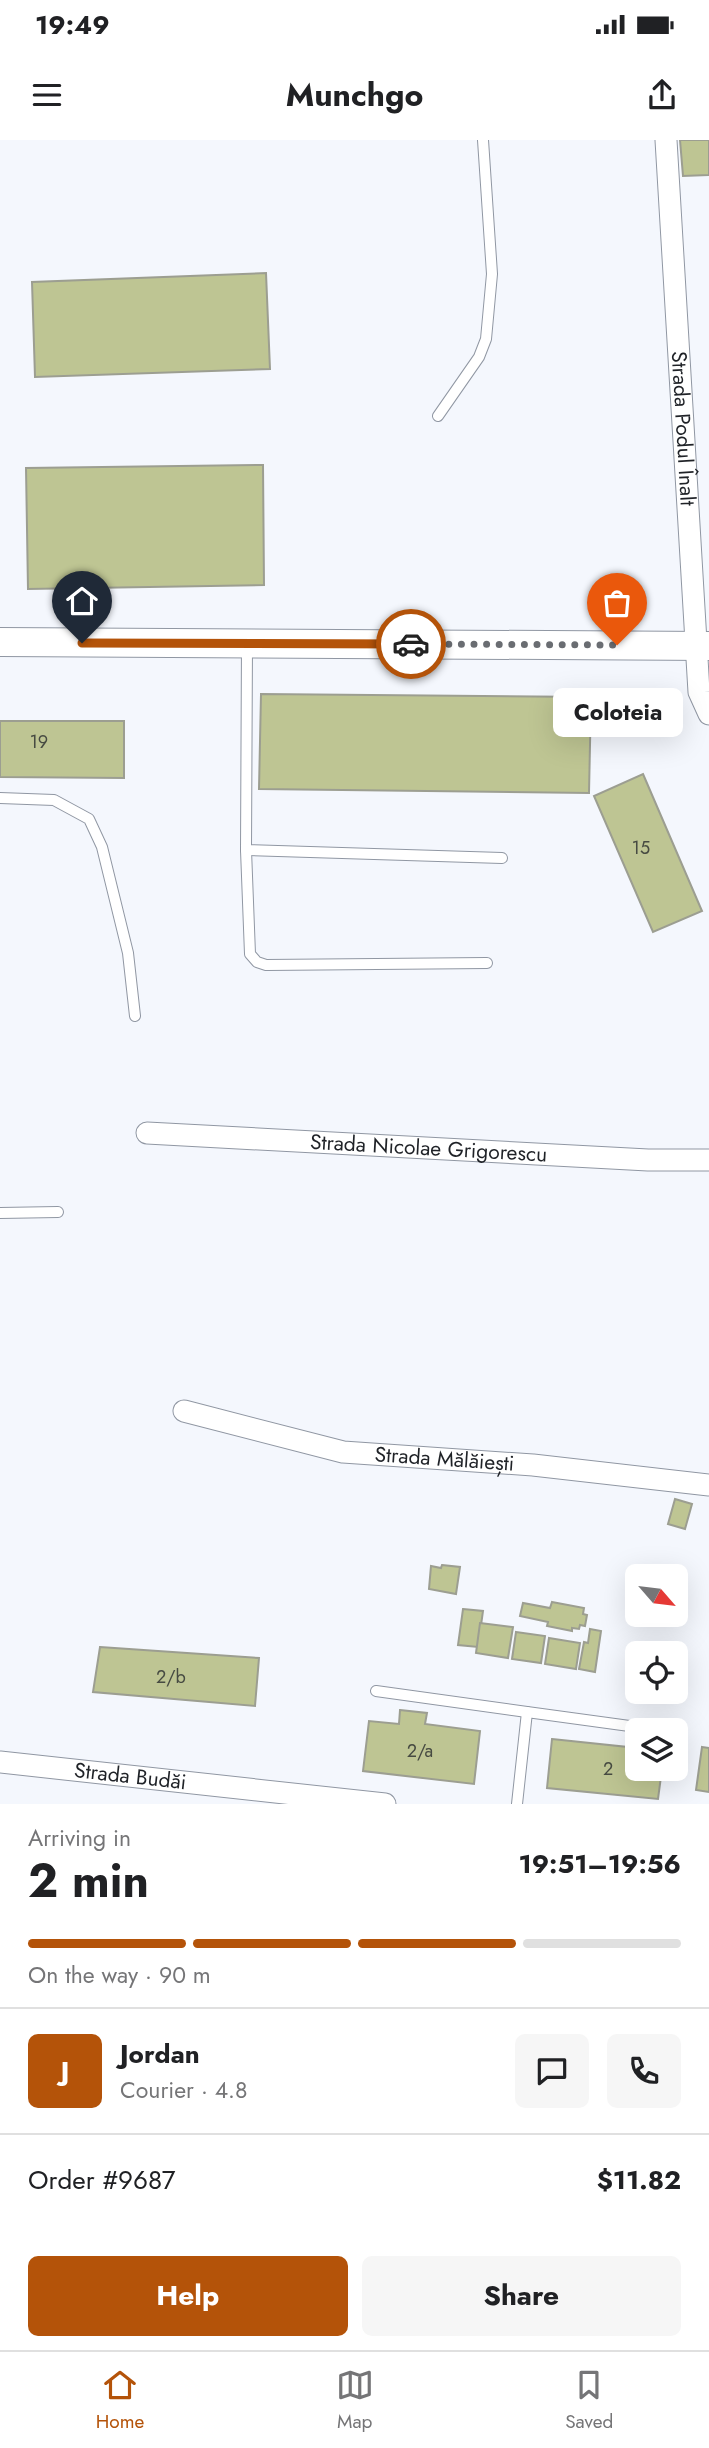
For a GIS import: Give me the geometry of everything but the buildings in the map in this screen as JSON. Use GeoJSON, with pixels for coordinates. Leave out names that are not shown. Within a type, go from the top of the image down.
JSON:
{"type":"FeatureCollection","features":[{"type":"Feature","properties":{"kind":"street","name":"Strada Podul Înalt"},"geometry":{"type":"LineString","coordinates":[[666,140],[703,646],[699,692],[709,714]]}},
{"type":"Feature","properties":{"kind":"street"},"geometry":{"type":"LineString","coordinates":[[0,642],[703,646]]}},
{"type":"Feature","properties":{"kind":"street","name":"Strada Nicolae Grigorescu"},"geometry":{"type":"LineString","coordinates":[[147,1133],[621,1159],[709,1160]]}},
{"type":"Feature","properties":{"kind":"street","name":"Strada Mălăiești"},"geometry":{"type":"LineString","coordinates":[[184,1411],[343,1452],[533,1465],[709,1485]]}},
{"type":"Feature","properties":{"kind":"street","name":"Strada Budăi"},"geometry":{"type":"LineString","coordinates":[[0,1762],[385,1804]]}},
{"type":"Feature","properties":{"kind":"lane"},"geometry":{"type":"LineString","coordinates":[[438,416],[456,394],[479,357],[486,339],[492,274],[483,140]]}},
{"type":"Feature","properties":{"kind":"lane"},"geometry":{"type":"LineString","coordinates":[[247,643],[246,850],[250,954],[257,962],[266,965],[487,963]]}},
{"type":"Feature","properties":{"kind":"lane"},"geometry":{"type":"LineString","coordinates":[[0,798],[54,800],[89,819],[102,847],[128,953],[135,1016]]}},
{"type":"Feature","properties":{"kind":"lane"},"geometry":{"type":"LineString","coordinates":[[246,850],[502,859]]}},
{"type":"Feature","properties":{"kind":"lane"},"geometry":{"type":"LineString","coordinates":[[0,1213],[58,1212]]}},
{"type":"Feature","properties":{"kind":"lane"},"geometry":{"type":"LineString","coordinates":[[376,1691],[625,1725]]}},
{"type":"Feature","properties":{"kind":"lane"},"geometry":{"type":"LineString","coordinates":[[517,1804],[527,1712]]}},
{"type":"Feature","properties":{"kind":"way so far"},"geometry":{"type":"LineString","coordinates":[[411,644],[617,645]]}},
{"type":"Feature","properties":{"kind":"place","name":"Coloteia"},"geometry":{"type":"Point","coordinates":[617,645]}},
{"type":"Feature","properties":{"kind":"route"},"geometry":{"type":"LineString","coordinates":[[82,643],[411,644]]}}]}
